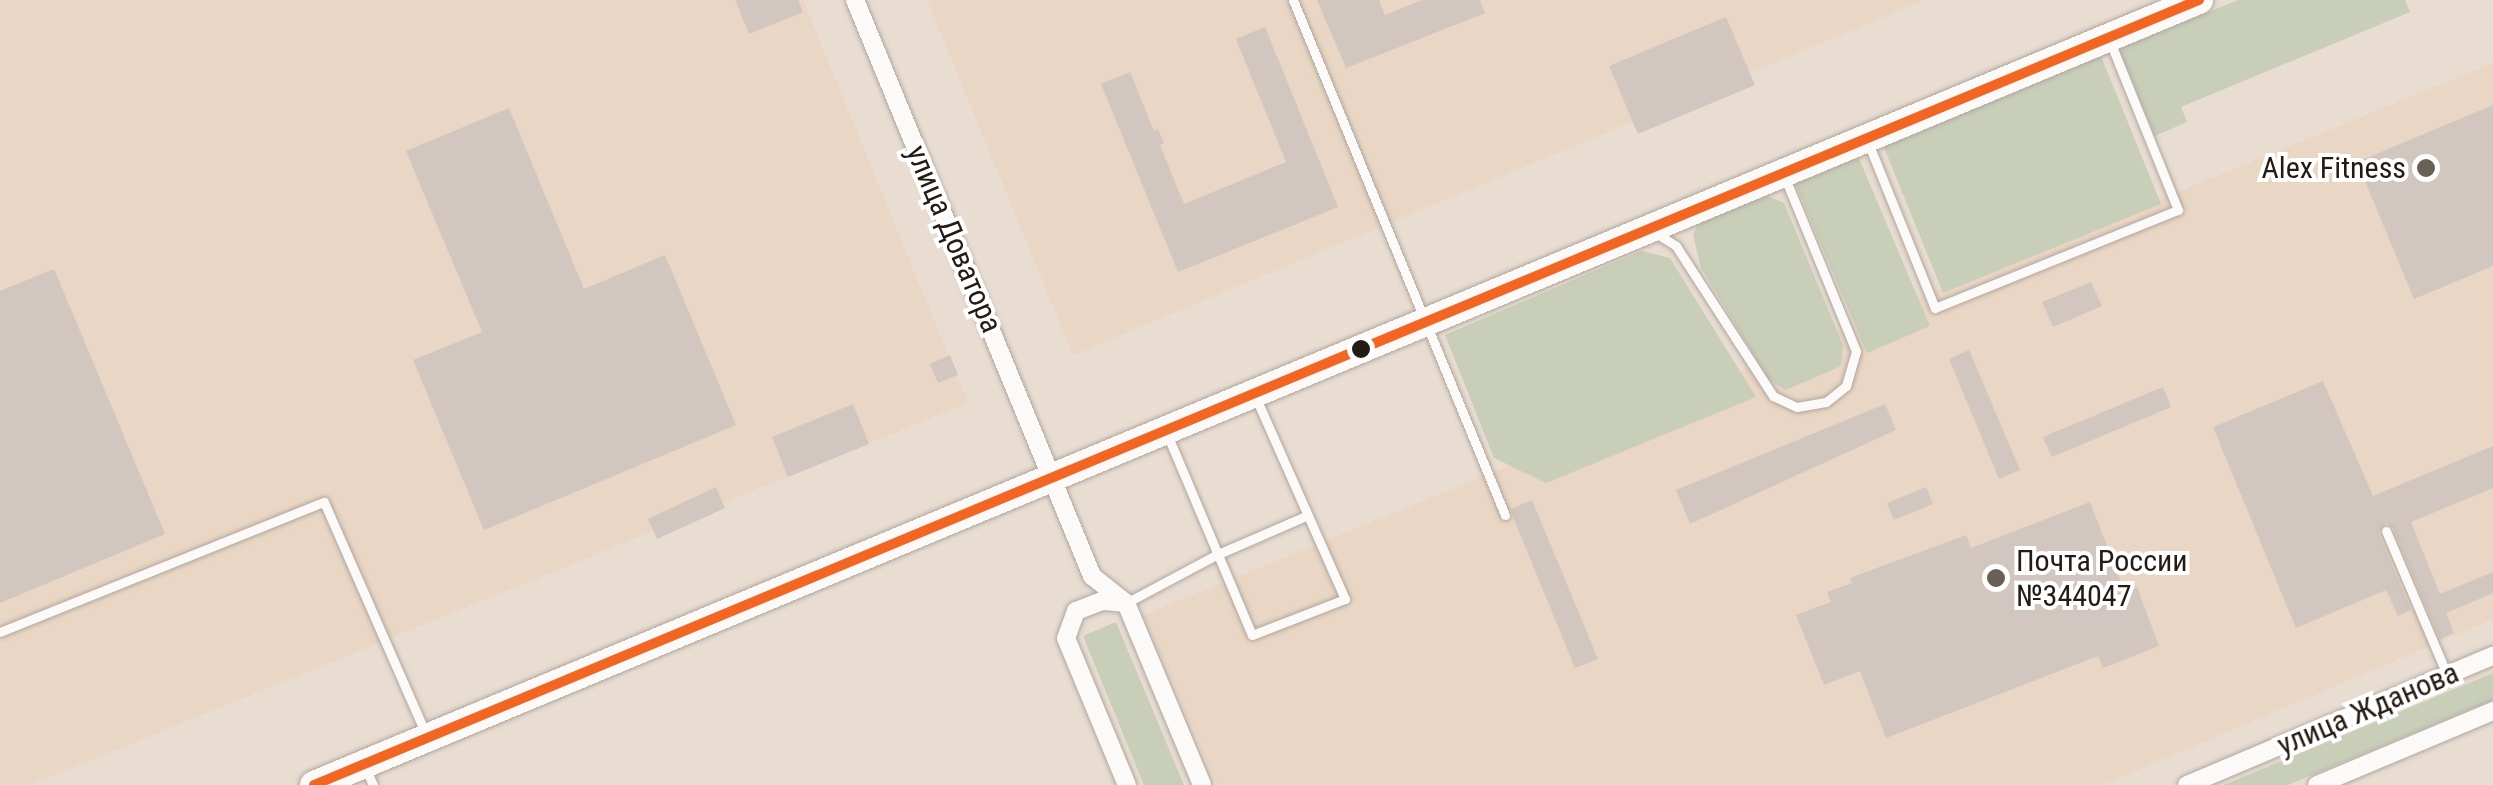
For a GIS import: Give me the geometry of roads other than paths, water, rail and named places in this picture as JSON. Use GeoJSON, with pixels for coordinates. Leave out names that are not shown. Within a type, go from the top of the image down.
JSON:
{"type":"FeatureCollection","features":[{"type":"Feature","properties":{"kind":"street","name":"улица Доватора"},"geometry":{"type":"LineString","coordinates":[[855,0],[1092,576]]}},
{"type":"Feature","properties":{"kind":"street"},"geometry":{"type":"LineString","coordinates":[[314,785],[368,775],[428,740],[2200,0]]}},
{"type":"Feature","properties":{"kind":"street"},"geometry":{"type":"LineString","coordinates":[[1092,576],[1126,603],[1202,785]]}},
{"type":"Feature","properties":{"kind":"street"},"geometry":{"type":"LineString","coordinates":[[1092,576],[1091,588],[1066,638],[1127,785]]}},
{"type":"Feature","properties":{"kind":"street"},"geometry":{"type":"LineString","coordinates":[[1076,612],[1102,601],[1126,603]]}},
{"type":"Feature","properties":{"kind":"street","name":"улица Жданова"},"geometry":{"type":"LineString","coordinates":[[2187,785],[2493,656]]}},
{"type":"Feature","properties":{"kind":"street","name":"улица Жданова"},"geometry":{"type":"LineString","coordinates":[[2317,785],[2493,711]]}},
{"type":"Feature","properties":{"kind":"lane"},"geometry":{"type":"LineString","coordinates":[[1293,0],[1505,515]]}},
{"type":"Feature","properties":{"kind":"lane"},"geometry":{"type":"LineString","coordinates":[[1866,138],[1935,308],[2178,210],[2108,38]]}},
{"type":"Feature","properties":{"kind":"lane"},"geometry":{"type":"LineString","coordinates":[[1648,228],[1676,246],[1773,396],[1797,407],[1826,402],[1846,386],[1856,351],[1783,172]]}},
{"type":"Feature","properties":{"kind":"lane"},"geometry":{"type":"LineString","coordinates":[[1166,431],[1252,636],[1345,600],[1254,394]]}},
{"type":"Feature","properties":{"kind":"lane"},"geometry":{"type":"LineString","coordinates":[[0,632],[324,502],[428,740]]}},
{"type":"Feature","properties":{"kind":"lane"},"geometry":{"type":"LineString","coordinates":[[1126,603],[1216,555],[1308,516]]}},
{"type":"Feature","properties":{"kind":"lane"},"geometry":{"type":"LineString","coordinates":[[2386,531],[2447,676]]}},
{"type":"Feature","properties":{"kind":"place","name":"Alex Fitness"},"geometry":{"type":"Point","coordinates":[2426,168]}},
{"type":"Feature","properties":{"kind":"place","name":"Почта России №344047"},"geometry":{"type":"Point","coordinates":[1996,578]}}]}
